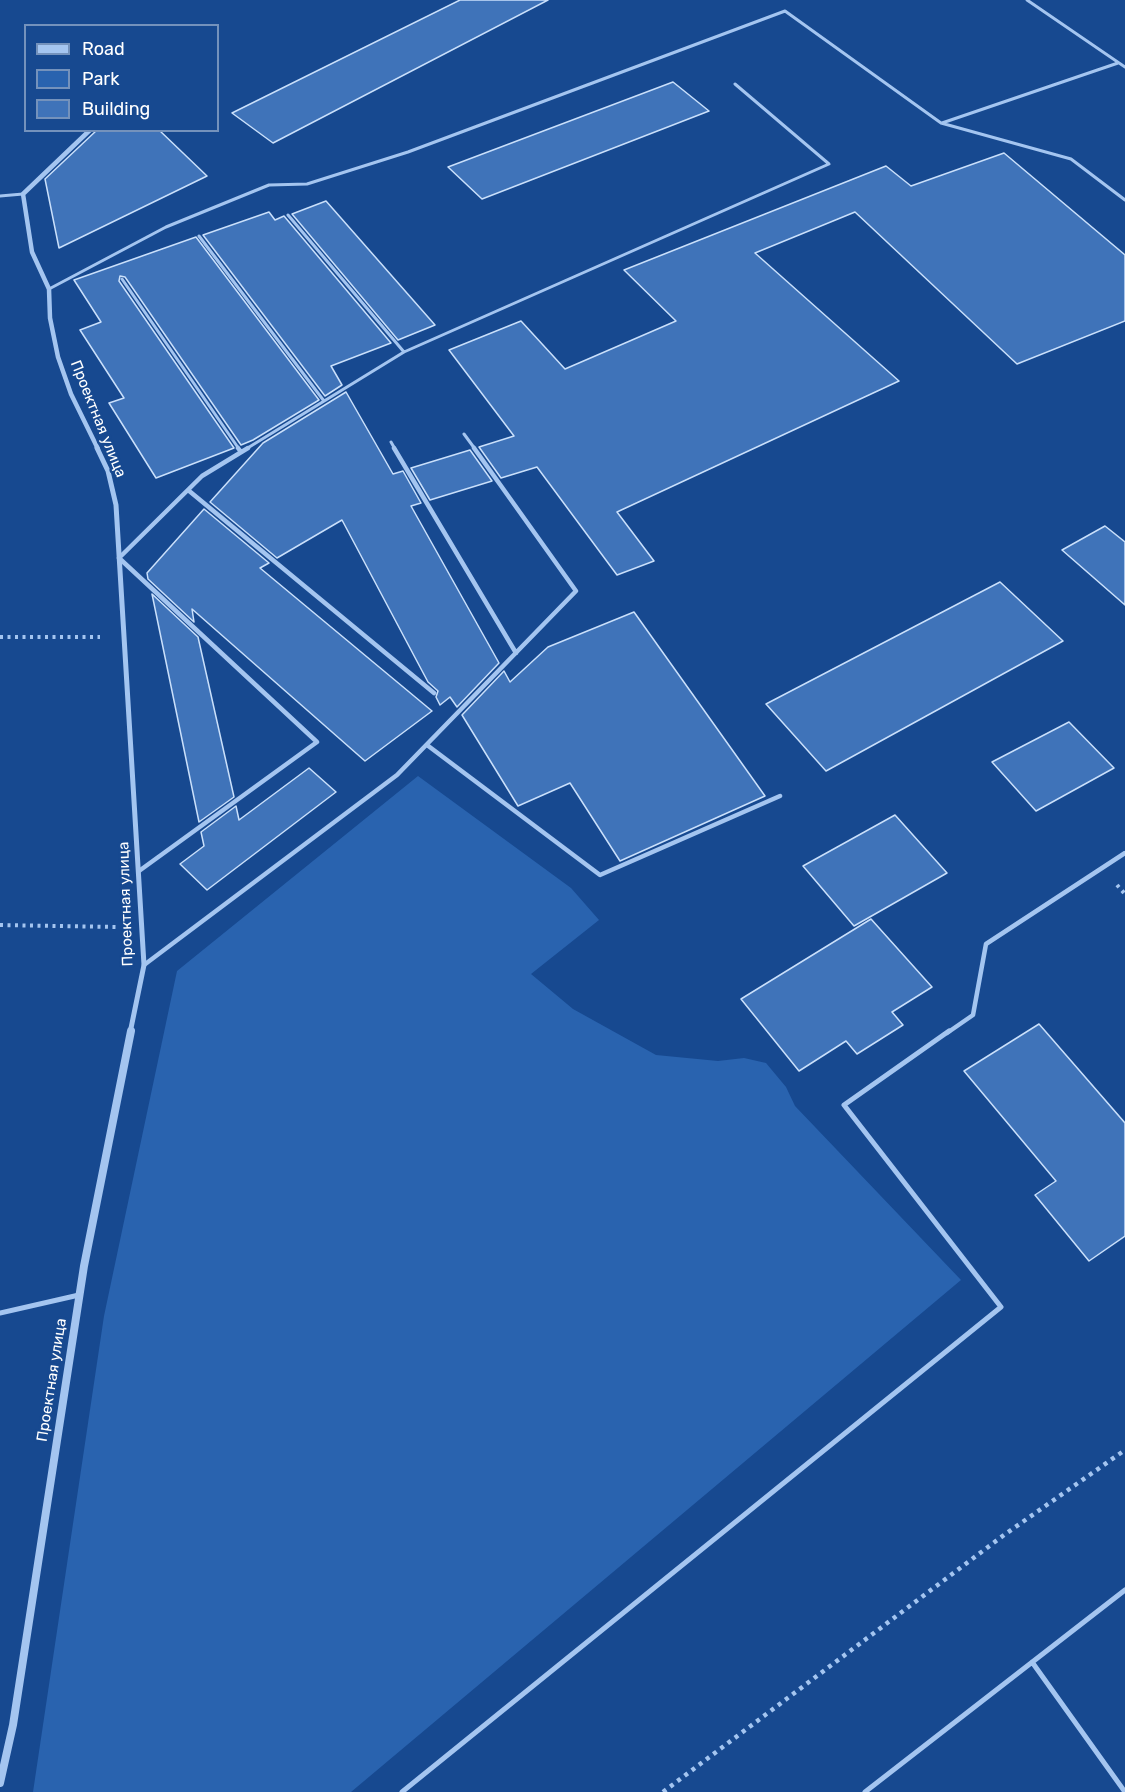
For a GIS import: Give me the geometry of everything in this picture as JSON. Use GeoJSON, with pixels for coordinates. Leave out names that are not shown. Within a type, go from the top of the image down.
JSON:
{"type":"FeatureCollection","features":[{"type":"Feature","properties":{"kind":"street"},"geometry":{"type":"LineString","coordinates":[[23,194],[88,132]]}},
{"type":"Feature","properties":{"kind":"street","name":"Проектная улица"},"geometry":{"type":"LineString","coordinates":[[0,1783],[13,1725],[79,1296],[144,965],[116,505],[108,471],[71,394],[58,357],[50,318],[49,289],[32,252],[23,194]]}},
{"type":"Feature","properties":{"kind":"lane"},"geometry":{"type":"LineString","coordinates":[[1027,0],[1125,67]]}},
{"type":"Feature","properties":{"kind":"lane"},"geometry":{"type":"LineString","coordinates":[[49,289],[166,227],[269,185],[307,184],[408,152],[785,11],[940,123],[1071,159],[1125,200]]}},
{"type":"Feature","properties":{"kind":"lane"},"geometry":{"type":"LineString","coordinates":[[940,123],[1118,63]]}},
{"type":"Feature","properties":{"kind":"lane"},"geometry":{"type":"LineString","coordinates":[[139,871],[316,742],[119,558],[202,476],[404,352],[829,164],[735,84]]}},
{"type":"Feature","properties":{"kind":"lane"},"geometry":{"type":"LineString","coordinates":[[0,196],[23,194]]}},
{"type":"Feature","properties":{"kind":"lane"},"geometry":{"type":"LineString","coordinates":[[288,215],[404,352]]}},
{"type":"Feature","properties":{"kind":"lane"},"geometry":{"type":"LineString","coordinates":[[199,236],[324,401]]}},
{"type":"Feature","properties":{"kind":"lane"},"geometry":{"type":"LineString","coordinates":[[122,279],[241,452]]}},
{"type":"Feature","properties":{"kind":"lane"},"geometry":{"type":"LineString","coordinates":[[144,965],[397,775],[576,591],[464,434]]}},
{"type":"Feature","properties":{"kind":"lane"},"geometry":{"type":"LineString","coordinates":[[391,442],[516,653]]}},
{"type":"Feature","properties":{"kind":"lane"},"geometry":{"type":"LineString","coordinates":[[188,490],[434,693]]}},
{"type":"Feature","properties":{"kind":"lane"},"geometry":{"type":"LineString","coordinates":[[427,745],[600,875],[780,796]]}},
{"type":"Feature","properties":{"kind":"lane"},"geometry":{"type":"LineString","coordinates":[[402,1792],[1001,1307],[844,1105],[973,1015],[986,944],[1125,853]]}},
{"type":"Feature","properties":{"kind":"lane"},"geometry":{"type":"LineString","coordinates":[[0,1313],[79,1296]]}},
{"type":"Feature","properties":{"kind":"lane"},"geometry":{"type":"LineString","coordinates":[[865,1792],[1125,1590]]}},
{"type":"Feature","properties":{"kind":"lane"},"geometry":{"type":"LineString","coordinates":[[1032,1662],[1125,1792]]}},
{"type":"Feature","properties":{"kind":"path"},"geometry":{"type":"LineString","coordinates":[[0,637],[125,637]]}},
{"type":"Feature","properties":{"kind":"path"},"geometry":{"type":"LineString","coordinates":[[0,925],[143,928]]}},
{"type":"Feature","properties":{"kind":"path"},"geometry":{"type":"LineString","coordinates":[[663,1792],[1004,1535],[1125,1450]]}},
{"type":"Feature","properties":{"kind":"green space"},"geometry":{"type":"Polygon","coordinates":[[[418,776],[571,888],[599,920],[531,974],[573,1009],[656,1055],[718,1061],[744,1058],[766,1063],[786,1087],[795,1106],[961,1280],[351,1792],[33,1792],[104,1316],[177,971],[418,776]]]}},
{"type":"Feature","properties":{"kind":"building"},"geometry":{"type":"Polygon","coordinates":[[[460,0],[548,0],[273,143],[232,113],[460,0]]]}},
{"type":"Feature","properties":{"kind":"building"},"geometry":{"type":"Polygon","coordinates":[[[673,82],[709,111],[482,199],[448,167],[673,82]]]}},
{"type":"Feature","properties":{"kind":"building"},"geometry":{"type":"Polygon","coordinates":[[[95,132],[161,132],[207,176],[59,248],[45,179],[95,132]]]}},
{"type":"Feature","properties":{"kind":"building"},"geometry":{"type":"Polygon","coordinates":[[[1004,153],[1125,255],[1125,321],[1017,364],[855,212],[755,253],[899,381],[617,512],[654,561],[617,575],[537,467],[501,478],[479,447],[514,436],[449,350],[521,321],[565,369],[676,321],[624,270],[886,166],[911,186],[1004,153]]]}},
{"type":"Feature","properties":{"kind":"building"},"geometry":{"type":"Polygon","coordinates":[[[326,201],[435,325],[398,340],[292,214],[326,201]]]}},
{"type":"Feature","properties":{"kind":"building"},"geometry":{"type":"Polygon","coordinates":[[[269,212],[275,220],[284,216],[391,343],[331,366],[342,385],[325,396],[203,235],[269,212]]]}},
{"type":"Feature","properties":{"kind":"building"},"geometry":{"type":"Polygon","coordinates":[[[196,237],[319,400],[241,445],[125,277],[120,276],[119,281],[234,448],[156,478],[109,403],[124,398],[80,330],[101,322],[74,280],[196,237]]]}},
{"type":"Feature","properties":{"kind":"building"},"geometry":{"type":"Polygon","coordinates":[[[346,392],[393,474],[403,471],[421,503],[411,506],[499,663],[457,707],[450,697],[440,705],[436,697],[438,691],[428,682],[342,520],[277,558],[210,502],[263,443],[346,392]]]}},
{"type":"Feature","properties":{"kind":"building"},"geometry":{"type":"Polygon","coordinates":[[[470,450],[492,481],[430,500],[411,468],[470,450]]]}},
{"type":"Feature","properties":{"kind":"building"},"geometry":{"type":"Polygon","coordinates":[[[204,509],[269,563],[260,568],[432,711],[365,761],[192,609],[194,622],[148,579],[147,573],[204,509]]]}},
{"type":"Feature","properties":{"kind":"building"},"geometry":{"type":"Polygon","coordinates":[[[1105,526],[1125,542],[1125,605],[1062,550],[1105,526]]]}},
{"type":"Feature","properties":{"kind":"building"},"geometry":{"type":"Polygon","coordinates":[[[1000,582],[1063,641],[826,771],[766,704],[1000,582]]]}},
{"type":"Feature","properties":{"kind":"building"},"geometry":{"type":"Polygon","coordinates":[[[152,594],[198,637],[234,797],[199,822],[152,594]]]}},
{"type":"Feature","properties":{"kind":"building"},"geometry":{"type":"Polygon","coordinates":[[[634,612],[765,796],[620,861],[570,783],[518,806],[462,715],[504,671],[510,682],[548,647],[634,612]]]}},
{"type":"Feature","properties":{"kind":"building"},"geometry":{"type":"Polygon","coordinates":[[[1069,722],[1114,768],[1036,811],[992,762],[1069,722]]]}},
{"type":"Feature","properties":{"kind":"building"},"geometry":{"type":"Polygon","coordinates":[[[309,768],[336,792],[207,890],[180,864],[204,846],[201,832],[236,806],[239,820],[309,768]]]}},
{"type":"Feature","properties":{"kind":"building"},"geometry":{"type":"Polygon","coordinates":[[[895,815],[947,873],[854,926],[803,866],[895,815]]]}},
{"type":"Feature","properties":{"kind":"building"},"geometry":{"type":"Polygon","coordinates":[[[871,919],[932,987],[892,1012],[903,1025],[857,1054],[846,1041],[799,1071],[741,999],[871,919]]]}},
{"type":"Feature","properties":{"kind":"building"},"geometry":{"type":"Polygon","coordinates":[[[1039,1024],[1125,1123],[1125,1236],[1089,1261],[1035,1195],[1056,1181],[964,1071],[1039,1024]]]}}]}
